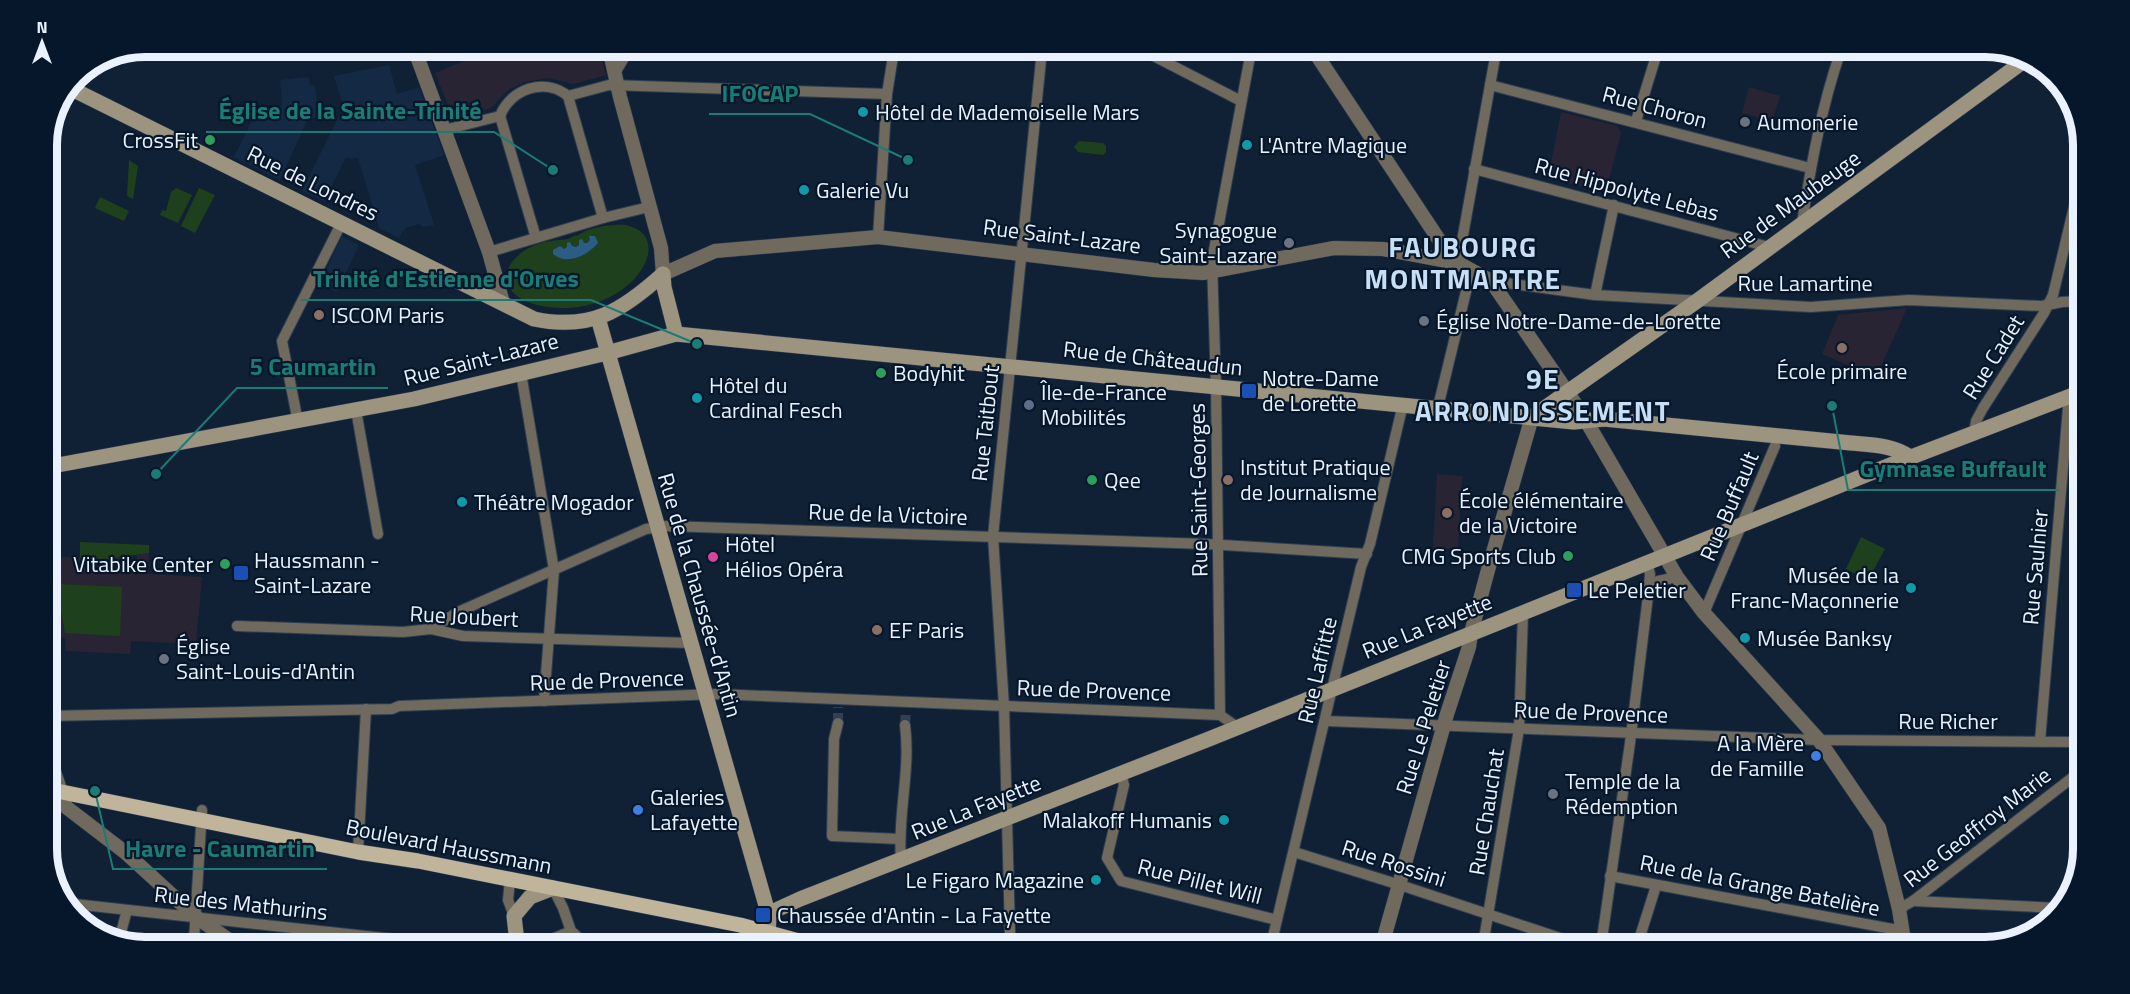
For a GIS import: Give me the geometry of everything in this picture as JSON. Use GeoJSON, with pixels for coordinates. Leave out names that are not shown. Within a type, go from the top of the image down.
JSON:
{"type":"FeatureCollection","features":[{"type":"Feature","properties":{"kind":"main road","name":"Rue de Maubeuge"},"geometry":{"type":"LineString","coordinates":[[1538,413],[1697,301],[2019,64]]}},
{"type":"Feature","properties":{"kind":"main road","name":"Rue de Londres"},"geometry":{"type":"LineString","coordinates":[[76,91],[528,317],[557,322],[598,318]]}},
{"type":"Feature","properties":{"kind":"main road"},"geometry":{"type":"LineString","coordinates":[[598,318],[634,300],[663,274]]}},
{"type":"Feature","properties":{"kind":"main road"},"geometry":{"type":"LineString","coordinates":[[663,274],[676,334]]}},
{"type":"Feature","properties":{"kind":"main road","name":"Rue de la Chaussée-d'Antin"},"geometry":{"type":"LineString","coordinates":[[598,318],[769,916]]}},
{"type":"Feature","properties":{"kind":"main road","name":"Rue Saint-Lazare"},"geometry":{"type":"LineString","coordinates":[[57,465],[414,399],[607,353],[676,334]]}},
{"type":"Feature","properties":{"kind":"main road","name":"Rue de Châteaudun"},"geometry":{"type":"LineString","coordinates":[[676,334],[1216,387],[1438,407],[1538,413],[1574,422],[1604,419],[1886,447],[1900,450],[1910,457]]}},
{"type":"Feature","properties":{"kind":"main road","name":"Rue La Fayette"},"geometry":{"type":"LineString","coordinates":[[769,916],[790,904],[1910,457],[2073,395]]}},
{"type":"Feature","properties":{"kind":"main road","name":"Boulevard Haussmann"},"geometry":{"type":"LineString","coordinates":[[57,791],[201,815],[510,880],[740,925],[762,937]]}},
{"type":"Feature","properties":{"kind":"main road"},"geometry":{"type":"LineString","coordinates":[[517,937],[514,916],[530,897],[553,888]]}},
{"type":"Feature","properties":{"kind":"main road"},"geometry":{"type":"LineString","coordinates":[[767,937],[769,916]]}},
{"type":"Feature","properties":{"kind":"street"},"geometry":{"type":"LineString","coordinates":[[417,57],[489,252],[502,303]]}},
{"type":"Feature","properties":{"kind":"street"},"geometry":{"type":"LineString","coordinates":[[611,57],[661,248],[663,274]]}},
{"type":"Feature","properties":{"kind":"street"},"geometry":{"type":"LineString","coordinates":[[568,96],[609,85],[616,79],[626,57]]}},
{"type":"Feature","properties":{"kind":"street"},"geometry":{"type":"LineString","coordinates":[[878,237],[887,94],[893,57]]}},
{"type":"Feature","properties":{"kind":"street","name":"Rue Taitbout"},"geometry":{"type":"LineString","coordinates":[[1010,937],[1004,706],[993,536],[1041,57]]}},
{"type":"Feature","properties":{"kind":"street"},"geometry":{"type":"LineString","coordinates":[[1156,57],[1241,101]]}},
{"type":"Feature","properties":{"kind":"street","name":"Rue Saint-Georges"},"geometry":{"type":"LineString","coordinates":[[1220,715],[1212,261],[1250,57]]}},
{"type":"Feature","properties":{"kind":"street"},"geometry":{"type":"LineString","coordinates":[[1321,57],[1442,244],[1458,263],[1491,281],[1573,388],[1586,421],[1677,577],[1704,613],[1819,740],[1879,828],[1904,937]]}},
{"type":"Feature","properties":{"kind":"street"},"geometry":{"type":"LineString","coordinates":[[1458,263],[1495,57]]}},
{"type":"Feature","properties":{"kind":"street"},"geometry":{"type":"LineString","coordinates":[[1636,121],[1656,57]]}},
{"type":"Feature","properties":{"kind":"street"},"geometry":{"type":"LineString","coordinates":[[1802,223],[1810,168],[1827,92],[1839,57]]}},
{"type":"Feature","properties":{"kind":"street"},"geometry":{"type":"LineString","coordinates":[[616,79],[887,94]]}},
{"type":"Feature","properties":{"kind":"street","name":"Rue Choron"},"geometry":{"type":"LineString","coordinates":[[1490,85],[1636,121],[1810,168]]}},
{"type":"Feature","properties":{"kind":"street"},"geometry":{"type":"LineString","coordinates":[[536,238],[500,116],[509,100],[516,94],[532,88],[556,88],[568,96],[603,218]]}},
{"type":"Feature","properties":{"kind":"street"},"geometry":{"type":"LineString","coordinates":[[444,130],[500,116]]}},
{"type":"Feature","properties":{"kind":"street","name":"Rue Hippolyte Lebas"},"geometry":{"type":"LineString","coordinates":[[1474,169],[1769,247]]}},
{"type":"Feature","properties":{"kind":"street"},"geometry":{"type":"LineString","coordinates":[[1595,295],[1614,205]]}},
{"type":"Feature","properties":{"kind":"street"},"geometry":{"type":"LineString","coordinates":[[489,252],[603,218],[649,207]]}},
{"type":"Feature","properties":{"kind":"street","name":"Rue Cadet"},"geometry":{"type":"LineString","coordinates":[[1974,433],[1976,421],[1983,408],[2049,304],[2073,211]]}},
{"type":"Feature","properties":{"kind":"street"},"geometry":{"type":"LineString","coordinates":[[298,422],[282,341],[342,222]]}},
{"type":"Feature","properties":{"kind":"street","name":"Rue Saint-Lazare"},"geometry":{"type":"LineString","coordinates":[[663,274],[715,251],[878,237],[1154,270],[1203,273],[1345,248],[1383,249],[1458,263]]}},
{"type":"Feature","properties":{"kind":"street"},"geometry":{"type":"LineString","coordinates":[[1438,407],[1471,271]]}},
{"type":"Feature","properties":{"kind":"street","name":"Rue Lamartine"},"geometry":{"type":"LineString","coordinates":[[1491,281],[1595,295],[1811,307],[1909,300],[2042,306],[2073,302]]}},
{"type":"Feature","properties":{"kind":"street"},"geometry":{"type":"LineString","coordinates":[[521,373],[554,570],[544,700]]}},
{"type":"Feature","properties":{"kind":"street","name":"Rue Laffitte"},"geometry":{"type":"LineString","coordinates":[[1273,937],[1361,567],[1403,404]]}},
{"type":"Feature","properties":{"kind":"street"},"geometry":{"type":"LineString","coordinates":[[356,410],[378,534]]}},
{"type":"Feature","properties":{"kind":"street","name":"Rue Le Peletier"},"geometry":{"type":"LineString","coordinates":[[1384,937],[1444,726],[1469,647],[1471,633],[1538,413]]}},
{"type":"Feature","properties":{"kind":"street","name":"Rue Saulnier"},"geometry":{"type":"LineString","coordinates":[[2040,741],[2073,414]]}},
{"type":"Feature","properties":{"kind":"street","name":"Rue Buffault"},"geometry":{"type":"LineString","coordinates":[[1704,613],[1775,446]]}},
{"type":"Feature","properties":{"kind":"street","name":"Rue de la Victoire"},"geometry":{"type":"LineString","coordinates":[[431,629],[455,614],[646,529],[657,527],[993,536],[1366,554]]}},
{"type":"Feature","properties":{"kind":"street"},"geometry":{"type":"LineString","coordinates":[[1602,937],[1649,588],[1650,574],[1647,563]]}},
{"type":"Feature","properties":{"kind":"street"},"geometry":{"type":"LineString","coordinates":[[1649,588],[1658,581],[1677,577]]}},
{"type":"Feature","properties":{"kind":"street","name":"Rue Chauchat"},"geometry":{"type":"LineString","coordinates":[[1485,937],[1519,729],[1523,613]]}},
{"type":"Feature","properties":{"kind":"street","name":"Rue Joubert"},"geometry":{"type":"LineString","coordinates":[[237,626],[403,632],[431,629],[463,636],[690,643]]}},
{"type":"Feature","properties":{"kind":"street","name":"Rue de Provence"},"geometry":{"type":"LineString","coordinates":[[57,716],[366,709],[544,700],[705,696],[906,706],[1004,706],[1220,715]]}},
{"type":"Feature","properties":{"kind":"street"},"geometry":{"type":"LineString","coordinates":[[358,847],[366,709]]}},
{"type":"Feature","properties":{"kind":"street"},"geometry":{"type":"LineString","coordinates":[[1220,715],[1237,727]]}},
{"type":"Feature","properties":{"kind":"street","name":"Rue de Provence"},"geometry":{"type":"LineString","coordinates":[[1326,721],[1819,740]]}},
{"type":"Feature","properties":{"kind":"street"},"geometry":{"type":"LineString","coordinates":[[837,723],[833,750],[832,836],[900,839]]}},
{"type":"Feature","properties":{"kind":"street"},"geometry":{"type":"LineString","coordinates":[[901,861],[900,839],[907,742],[905,725]]}},
{"type":"Feature","properties":{"kind":"street","name":"Rue Richer"},"geometry":{"type":"LineString","coordinates":[[1819,740],[2073,742]]}},
{"type":"Feature","properties":{"kind":"street","name":"Rue Pillet Will"},"geometry":{"type":"LineString","coordinates":[[1121,773],[1124,785],[1107,858],[1121,881],[1277,920]]}},
{"type":"Feature","properties":{"kind":"street","name":"Rue Geoffroy Marie"},"geometry":{"type":"LineString","coordinates":[[1899,909],[1913,901],[2073,777]]}},
{"type":"Feature","properties":{"kind":"street"},"geometry":{"type":"LineString","coordinates":[[57,796],[70,811],[126,853],[196,917],[225,937]]}},
{"type":"Feature","properties":{"kind":"street"},"geometry":{"type":"LineString","coordinates":[[57,813],[70,811]]}},
{"type":"Feature","properties":{"kind":"street"},"geometry":{"type":"LineString","coordinates":[[194,937],[201,815]]}},
{"type":"Feature","properties":{"kind":"street","name":"Rue Rossini"},"geometry":{"type":"LineString","coordinates":[[1294,852],[1556,937]]}},
{"type":"Feature","properties":{"kind":"street","name":"Rue de la Grange Batelière"},"geometry":{"type":"LineString","coordinates":[[1610,876],[1903,931]]}},
{"type":"Feature","properties":{"kind":"street"},"geometry":{"type":"LineString","coordinates":[[510,880],[507,900],[514,916]]}},
{"type":"Feature","properties":{"kind":"street"},"geometry":{"type":"LineString","coordinates":[[1640,937],[1656,886]]}},
{"type":"Feature","properties":{"kind":"street"},"geometry":{"type":"LineString","coordinates":[[553,888],[571,931],[578,937]]}},
{"type":"Feature","properties":{"kind":"street"},"geometry":{"type":"LineString","coordinates":[[1913,901],[2050,908]]}},
{"type":"Feature","properties":{"kind":"street","name":"Rue des Mathurins"},"geometry":{"type":"LineString","coordinates":[[76,904],[376,937]]}},
{"type":"Feature","properties":{"kind":"street"},"geometry":{"type":"LineString","coordinates":[[121,933],[127,910]]}},
{"type":"Feature","properties":{"kind":"street"},"geometry":{"type":"LineString","coordinates":[[557,937],[571,931]]}},
{"type":"Feature","properties":{"kind":"shaded area"},"geometry":{"type":"Polygon","coordinates":[[[474,57],[601,57],[606,75],[573,84],[549,78],[524,82],[508,90],[491,108],[454,119],[435,73],[474,57]]]}},
{"type":"Feature","properties":{"kind":"shaded area"},"geometry":{"type":"Polygon","coordinates":[[[389,65],[397,94],[419,87],[444,155],[415,165],[434,225],[422,227],[420,224],[405,228],[399,238],[379,228],[358,158],[346,157],[324,201],[302,191],[341,112],[345,113],[334,76],[389,65]]]}},
{"type":"Feature","properties":{"kind":"shaded area"},"geometry":{"type":"Polygon","coordinates":[[[309,77],[310,85],[315,85],[319,116],[307,121],[280,180],[234,157],[257,110],[275,119],[282,104],[280,80],[309,77]]]}},
{"type":"Feature","properties":{"kind":"shaded area"},"geometry":{"type":"Polygon","coordinates":[[[1749,87],[1780,96],[1772,121],[1742,113],[1749,87]]]}},
{"type":"Feature","properties":{"kind":"shaded area"},"geometry":{"type":"Polygon","coordinates":[[[1561,112],[1617,126],[1621,133],[1607,187],[1600,191],[1548,178],[1561,112]]]}},
{"type":"Feature","properties":{"kind":"shaded area"},"geometry":{"type":"Polygon","coordinates":[[[342,236],[359,245],[337,292],[320,284],[342,236]]]}},
{"type":"Feature","properties":{"kind":"shaded area"},"geometry":{"type":"Polygon","coordinates":[[[589,236],[595,236],[598,243],[577,258],[565,259],[553,254],[553,250],[560,246],[564,249],[570,242],[576,247],[579,245],[579,240],[582,239],[584,243],[587,243],[590,240],[589,236]]]}},
{"type":"Feature","properties":{"kind":"shaded area"},"geometry":{"type":"Polygon","coordinates":[[[1907,308],[1876,377],[1822,354],[1838,315],[1907,308]]]}},
{"type":"Feature","properties":{"kind":"shaded area","name":"École élémentaire de la Victoire"},"geometry":{"type":"Polygon","coordinates":[[[1437,474],[1462,476],[1458,549],[1433,547],[1437,474]]]}},
{"type":"Feature","properties":{"kind":"shaded area"},"geometry":{"type":"Polygon","coordinates":[[[149,553],[148,574],[202,577],[196,644],[131,641],[130,654],[66,651],[65,638],[57,638],[57,580],[61,580],[60,557],[87,558],[87,564],[68,565],[87,566],[88,558],[119,557],[120,565],[111,567],[136,568],[137,555],[149,553]]]}},
{"type":"Feature","properties":{"kind":"green space"},"geometry":{"type":"Polygon","coordinates":[[[1079,141],[1103,143],[1106,146],[1106,152],[1103,155],[1078,152],[1074,147],[1079,141]]]}},
{"type":"Feature","properties":{"kind":"green space"},"geometry":{"type":"Polygon","coordinates":[[[129,160],[138,166],[133,199],[127,196],[129,160]]]}},
{"type":"Feature","properties":{"kind":"green space"},"geometry":{"type":"Polygon","coordinates":[[[176,188],[192,195],[178,223],[160,215],[162,210],[166,211],[171,192],[176,188]]]}},
{"type":"Feature","properties":{"kind":"green space"},"geometry":{"type":"Polygon","coordinates":[[[199,188],[215,195],[195,233],[181,226],[199,188]]]}},
{"type":"Feature","properties":{"kind":"green space"},"geometry":{"type":"Polygon","coordinates":[[[100,197],[129,211],[124,221],[95,208],[100,197]]]}},
{"type":"Feature","properties":{"kind":"green space"},"geometry":{"type":"Polygon","coordinates":[[[626,225],[643,233],[647,240],[648,254],[635,278],[615,294],[586,306],[553,308],[524,300],[510,288],[507,276],[509,268],[513,261],[527,249],[544,242],[568,239],[594,228],[626,225]]]}},
{"type":"Feature","properties":{"kind":"green space"},"geometry":{"type":"Polygon","coordinates":[[[1149,351],[1175,353],[1174,363],[1148,361],[1149,351]]]}},
{"type":"Feature","properties":{"kind":"green space"},"geometry":{"type":"Polygon","coordinates":[[[1861,537],[1885,549],[1869,578],[1864,578],[1846,569],[1861,537]]]}},
{"type":"Feature","properties":{"kind":"green space"},"geometry":{"type":"Polygon","coordinates":[[[80,542],[149,545],[149,553],[106,559],[80,558],[80,542]]]}},
{"type":"Feature","properties":{"kind":"green space"},"geometry":{"type":"Polygon","coordinates":[[[57,584],[122,587],[120,636],[65,633],[57,584]]]}},
{"type":"Feature","properties":{"kind":"tunnel"},"geometry":{"type":"LineString","coordinates":[[838,707],[838,723]]}},
{"type":"Feature","properties":{"kind":"tunnel"},"geometry":{"type":"LineString","coordinates":[[905,725],[906,710]]}},
{"type":"Feature","properties":{"kind":"place","name":"Hôtel de Mademoiselle Mars"},"geometry":{"type":"Point","coordinates":[863,112]}},
{"type":"Feature","properties":{"kind":"place","name":"Aumonerie"},"geometry":{"type":"Point","coordinates":[1745,122]}},
{"type":"Feature","properties":{"kind":"place","name":"CrossFit"},"geometry":{"type":"Point","coordinates":[210,140]}},
{"type":"Feature","properties":{"kind":"place","name":"L'Antre Magique"},"geometry":{"type":"Point","coordinates":[1247,145]}},
{"type":"Feature","properties":{"kind":"place","name":"IFOCAP"},"geometry":{"type":"Point","coordinates":[908,160]}},
{"type":"Feature","properties":{"kind":"place","name":"Église de la Sainte-Trinité"},"geometry":{"type":"Point","coordinates":[553,170]}},
{"type":"Feature","properties":{"kind":"place","name":"Galerie Vu"},"geometry":{"type":"Point","coordinates":[804,190]}},
{"type":"Feature","properties":{"kind":"place","name":"Synagogue Saint-Lazare"},"geometry":{"type":"Point","coordinates":[1289,243]}},
{"type":"Feature","properties":{"kind":"place","name":"ISCOM Paris"},"geometry":{"type":"Point","coordinates":[319,315]}},
{"type":"Feature","properties":{"kind":"place","name":"Église Notre-Dame-de-Lorette"},"geometry":{"type":"Point","coordinates":[1424,321]}},
{"type":"Feature","properties":{"kind":"place","name":"Trinité d'Estienne d'Orves"},"geometry":{"type":"Point","coordinates":[697,344]}},
{"type":"Feature","properties":{"kind":"place","name":"École primaire"},"geometry":{"type":"Point","coordinates":[1842,348]}},
{"type":"Feature","properties":{"kind":"place","name":"Bodyhit"},"geometry":{"type":"Point","coordinates":[881,373]}},
{"type":"Feature","properties":{"kind":"place","name":"Notre-Dame de Lorette"},"geometry":{"type":"Point","coordinates":[1249,391]}},
{"type":"Feature","properties":{"kind":"place","name":"Hôtel du Cardinal Fesch"},"geometry":{"type":"Point","coordinates":[697,398]}},
{"type":"Feature","properties":{"kind":"place","name":"Île-de-France Mobilités"},"geometry":{"type":"Point","coordinates":[1029,405]}},
{"type":"Feature","properties":{"kind":"place","name":"Gymnase Buffault"},"geometry":{"type":"Point","coordinates":[1832,406]}},
{"type":"Feature","properties":{"kind":"place","name":"5 Caumartin"},"geometry":{"type":"Point","coordinates":[156,474]}},
{"type":"Feature","properties":{"kind":"place","name":"Qee"},"geometry":{"type":"Point","coordinates":[1092,480]}},
{"type":"Feature","properties":{"kind":"place","name":"Institut Pratique de Journalisme"},"geometry":{"type":"Point","coordinates":[1228,480]}},
{"type":"Feature","properties":{"kind":"place","name":"Théâtre Mogador"},"geometry":{"type":"Point","coordinates":[462,502]}},
{"type":"Feature","properties":{"kind":"place","name":"École élémentaire de la Victoire"},"geometry":{"type":"Point","coordinates":[1447,513]}},
{"type":"Feature","properties":{"kind":"place","name":"CMG Sports Club"},"geometry":{"type":"Point","coordinates":[1568,556]}},
{"type":"Feature","properties":{"kind":"place","name":"Hôtel Hélios Opéra"},"geometry":{"type":"Point","coordinates":[713,557]}},
{"type":"Feature","properties":{"kind":"place","name":"Vitabike Center"},"geometry":{"type":"Point","coordinates":[225,564]}},
{"type":"Feature","properties":{"kind":"place","name":"Haussmann - Saint-Lazare"},"geometry":{"type":"Point","coordinates":[241,573]}},
{"type":"Feature","properties":{"kind":"place","name":"Musée de la Franc-Maçonnerie"},"geometry":{"type":"Point","coordinates":[1911,588]}},
{"type":"Feature","properties":{"kind":"place","name":"Le Peletier"},"geometry":{"type":"Point","coordinates":[1574,590]}},
{"type":"Feature","properties":{"kind":"place","name":"EF Paris"},"geometry":{"type":"Point","coordinates":[877,630]}},
{"type":"Feature","properties":{"kind":"place","name":"Musée Banksy"},"geometry":{"type":"Point","coordinates":[1745,638]}},
{"type":"Feature","properties":{"kind":"place","name":"Église Saint-Louis-d'Antin"},"geometry":{"type":"Point","coordinates":[164,659]}},
{"type":"Feature","properties":{"kind":"place","name":"A la Mère de Famille"},"geometry":{"type":"Point","coordinates":[1816,756]}},
{"type":"Feature","properties":{"kind":"place","name":"Havre - Caumartin"},"geometry":{"type":"Point","coordinates":[95,791]}},
{"type":"Feature","properties":{"kind":"place","name":"Temple de la Rédemption"},"geometry":{"type":"Point","coordinates":[1553,794]}},
{"type":"Feature","properties":{"kind":"place","name":"Galeries Lafayette"},"geometry":{"type":"Point","coordinates":[638,810]}},
{"type":"Feature","properties":{"kind":"place","name":"Malakoff Humanis"},"geometry":{"type":"Point","coordinates":[1224,820]}},
{"type":"Feature","properties":{"kind":"place","name":"Le Figaro Magazine"},"geometry":{"type":"Point","coordinates":[1096,880]}},
{"type":"Feature","properties":{"kind":"place","name":"Chaussée d'Antin - La Fayette"},"geometry":{"type":"Point","coordinates":[763,915]}},
{"type":"Feature","properties":{"kind":"district","name":"FAUBOURG MONTMARTRE"},"geometry":{"type":"Point","coordinates":[1463,262]}},
{"type":"Feature","properties":{"kind":"district","name":"9E ARRONDISSEMENT"},"geometry":{"type":"Point","coordinates":[1543,394]}}]}
